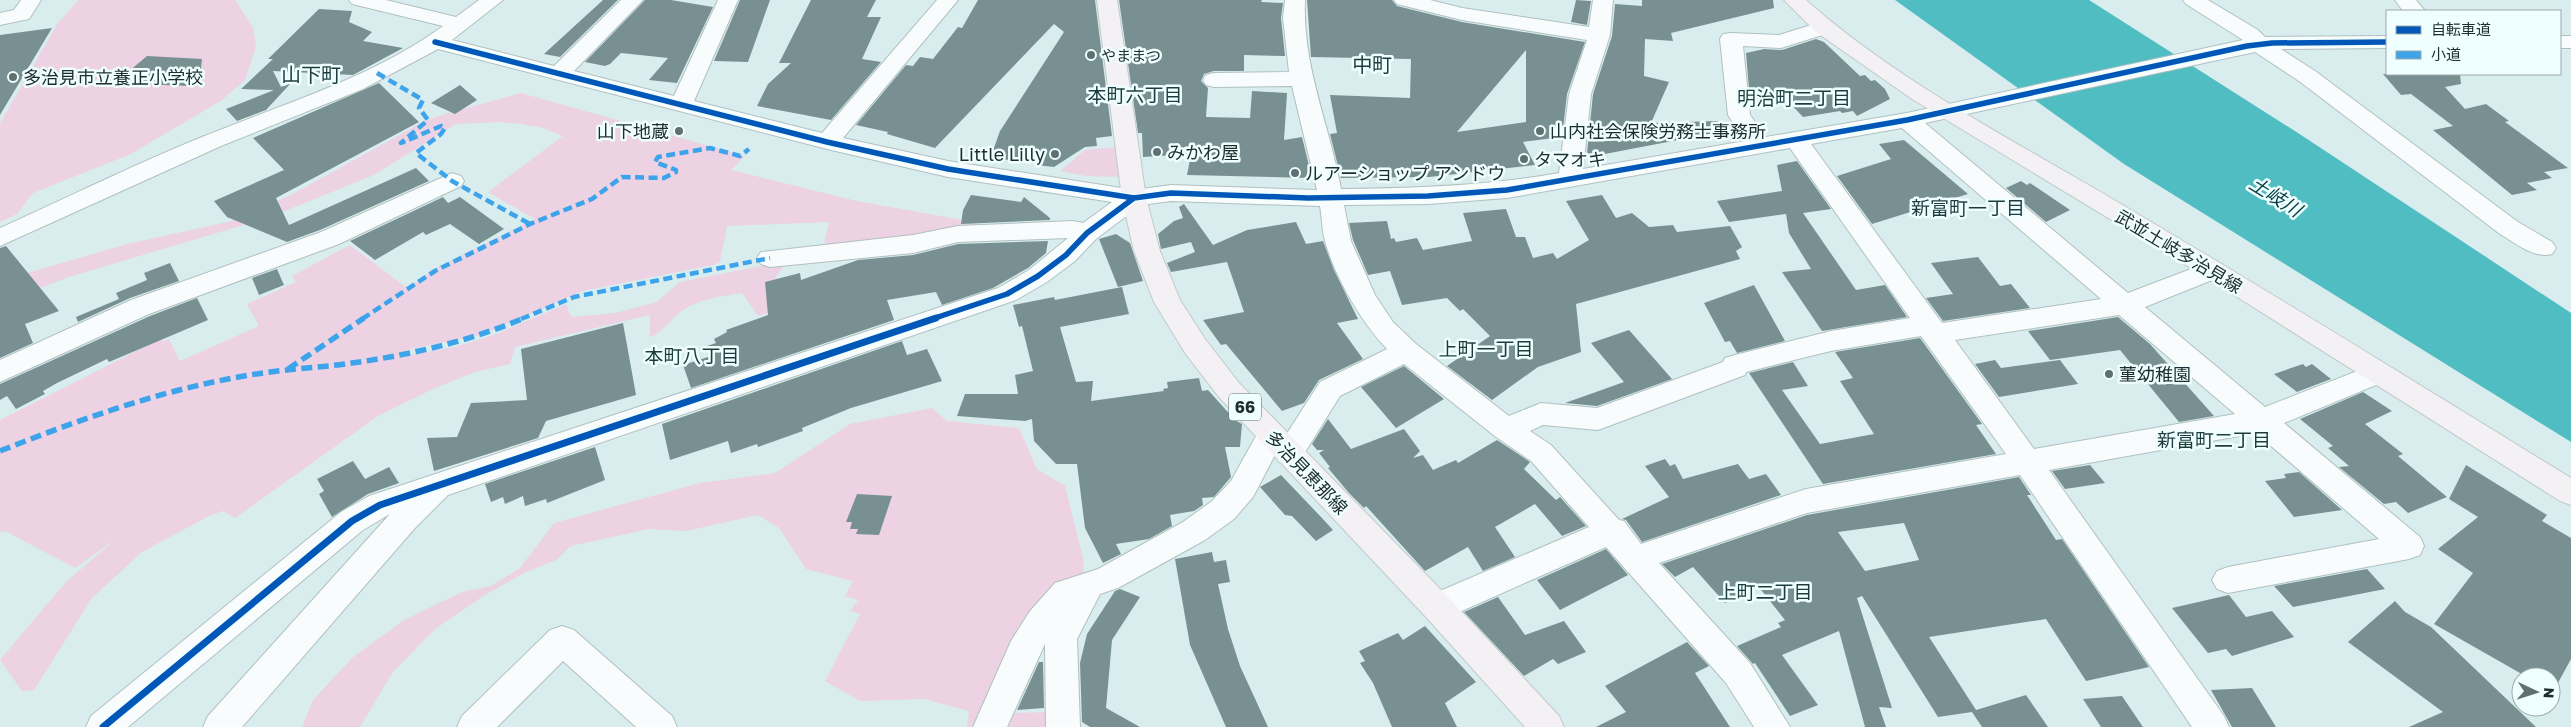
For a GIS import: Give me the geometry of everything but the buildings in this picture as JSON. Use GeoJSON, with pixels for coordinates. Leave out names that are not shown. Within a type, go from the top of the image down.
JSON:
{"type":"FeatureCollection","features":[{"type":"Feature","properties":{"kind":"main road","name":"多治見恵那線"},"geometry":{"type":"LineString","coordinates":[[1107,0],[1109,30],[1134,198],[1147,251],[1167,302],[1196,346],[1229,390],[1437,607],[1547,727]]}},
{"type":"Feature","properties":{"kind":"main road","name":"武並土岐多治見線"},"geometry":{"type":"LineString","coordinates":[[1794,0],[1824,27],[1920,94],[1958,109],[2023,158],[2213,270],[2571,493]]}},
{"type":"Feature","properties":{"kind":"street"},"geometry":{"type":"LineString","coordinates":[[0,19],[22,14],[32,0]]}},
{"type":"Feature","properties":{"kind":"street"},"geometry":{"type":"LineString","coordinates":[[359,0],[461,24]]}},
{"type":"Feature","properties":{"kind":"street"},"geometry":{"type":"LineString","coordinates":[[0,238],[213,141],[355,84],[435,42],[494,0]]}},
{"type":"Feature","properties":{"kind":"street"},"geometry":{"type":"LineString","coordinates":[[558,74],[633,0]]}},
{"type":"Feature","properties":{"kind":"street"},"geometry":{"type":"LineString","coordinates":[[681,106],[728,0]]}},
{"type":"Feature","properties":{"kind":"street"},"geometry":{"type":"LineString","coordinates":[[827,142],[948,0]]}},
{"type":"Feature","properties":{"kind":"street"},"geometry":{"type":"LineString","coordinates":[[1294,0],[1300,79],[1332,197],[1338,241],[1363,298],[1384,329],[1406,351],[1506,430],[1541,452],[1613,530],[1738,673],[1773,727]]}},
{"type":"Feature","properties":{"kind":"street"},"geometry":{"type":"LineString","coordinates":[[1404,0],[1462,14],[1599,35]]}},
{"type":"Feature","properties":{"kind":"street"},"geometry":{"type":"LineString","coordinates":[[1570,178],[1580,94],[1599,35],[1603,0]]}},
{"type":"Feature","properties":{"kind":"street"},"geometry":{"type":"LineString","coordinates":[[2193,0],[2252,42],[2321,86],[2509,228],[2543,248]]}},
{"type":"Feature","properties":{"kind":"street"},"geometry":{"type":"LineString","coordinates":[[2231,0],[2246,24],[2252,42]]}},
{"type":"Feature","properties":{"kind":"street"},"geometry":{"type":"LineString","coordinates":[[2405,0],[2413,10]]}},
{"type":"Feature","properties":{"kind":"street"},"geometry":{"type":"LineString","coordinates":[[1759,144],[1739,115],[1731,39],[1781,42],[1824,27]]}},
{"type":"Feature","properties":{"kind":"street"},"geometry":{"type":"LineString","coordinates":[[435,42],[827,142],[948,169],[1134,198],[1171,193],[1332,197],[1428,196],[1507,190],[1759,144],[1908,120],[2252,42],[2386,42]]}},
{"type":"Feature","properties":{"kind":"street"},"geometry":{"type":"LineString","coordinates":[[1214,80],[1300,79]]}},
{"type":"Feature","properties":{"kind":"street"},"geometry":{"type":"LineString","coordinates":[[1908,120],[2123,305],[2409,546],[2228,580]]}},
{"type":"Feature","properties":{"kind":"street"},"geometry":{"type":"LineString","coordinates":[[1795,138],[2027,462],[2212,727]]}},
{"type":"Feature","properties":{"kind":"street"},"geometry":{"type":"LineString","coordinates":[[0,372],[140,307],[330,238],[452,180]]}},
{"type":"Feature","properties":{"kind":"street"},"geometry":{"type":"LineString","coordinates":[[103,727],[352,521],[380,505],[1007,294],[1038,276],[1066,255],[1087,233],[1134,198]]}},
{"type":"Feature","properties":{"kind":"street"},"geometry":{"type":"LineString","coordinates":[[770,258],[913,244],[958,234],[1073,228],[1087,233]]}},
{"type":"Feature","properties":{"kind":"street"},"geometry":{"type":"LineString","coordinates":[[1506,430],[1541,414],[1598,419],[1750,360],[1831,341],[2123,305],[2213,270]]}},
{"type":"Feature","properties":{"kind":"street"},"geometry":{"type":"LineString","coordinates":[[990,727],[1023,651],[1041,621],[1066,592],[1107,579],[1194,531],[1223,510],[1330,389],[1406,351]]}},
{"type":"Feature","properties":{"kind":"street"},"geometry":{"type":"LineString","coordinates":[[1637,558],[1806,501],[2260,421],[2378,373]]}},
{"type":"Feature","properties":{"kind":"street"},"geometry":{"type":"LineString","coordinates":[[220,727],[404,519],[444,485]]}},
{"type":"Feature","properties":{"kind":"street"},"geometry":{"type":"LineString","coordinates":[[1437,607],[1613,530]]}},
{"type":"Feature","properties":{"kind":"street"},"geometry":{"type":"LineString","coordinates":[[1063,727],[1062,638],[1090,583]]}},
{"type":"Feature","properties":{"kind":"street"},"geometry":{"type":"LineString","coordinates":[[474,727],[562,640],[660,727]]}},
{"type":"Feature","properties":{"kind":"shaded area"},"geometry":{"type":"Polygon","coordinates":[[[78,0],[235,0],[253,27],[256,46],[245,80],[222,100],[131,154],[33,193],[17,214],[0,222],[0,123],[58,23],[78,0]]]}},
{"type":"Feature","properties":{"kind":"shaded area"},"geometry":{"type":"Polygon","coordinates":[[[521,93],[745,156],[731,170],[857,201],[974,222],[975,227],[823,249],[829,222],[727,226],[720,262],[713,265],[583,291],[481,335],[410,349],[398,357],[454,347],[494,335],[566,304],[571,317],[615,313],[657,302],[680,282],[787,261],[774,280],[775,311],[758,316],[742,293],[711,298],[690,306],[678,313],[660,332],[650,337],[650,315],[515,347],[510,364],[475,372],[435,388],[378,416],[235,518],[223,511],[209,516],[142,552],[92,598],[34,690],[22,691],[0,660],[65,583],[116,539],[75,568],[5,531],[0,532],[0,420],[162,338],[163,342],[169,339],[180,361],[259,326],[247,304],[296,282],[292,276],[350,245],[407,288],[434,269],[535,219],[488,192],[563,136],[540,127],[521,124],[500,122],[456,124],[374,175],[270,217],[69,277],[0,303],[24,274],[127,244],[232,221],[291,195],[421,123],[438,116],[521,93]]]}},
{"type":"Feature","properties":{"kind":"shaded area"},"geometry":{"type":"Polygon","coordinates":[[[1117,147],[1122,177],[1086,176],[1060,171],[1085,150],[1117,147]]]}},
{"type":"Feature","properties":{"kind":"shaded area"},"geometry":{"type":"Polygon","coordinates":[[[932,408],[947,421],[1019,428],[1037,469],[1065,486],[1083,558],[1084,576],[987,714],[1046,712],[1047,727],[967,727],[969,711],[924,699],[860,701],[825,681],[860,614],[850,611],[858,600],[845,596],[853,581],[806,569],[779,528],[758,515],[686,531],[649,529],[571,546],[556,560],[524,573],[485,595],[435,629],[393,672],[360,727],[302,727],[313,700],[352,658],[404,620],[462,592],[491,586],[520,568],[554,523],[700,483],[775,473],[850,424],[932,408]]]}},
{"type":"Feature","properties":{"kind":"water","name":"土岐川"},"geometry":{"type":"Polygon","coordinates":[[[1895,0],[2089,0],[2298,133],[2571,313],[2571,442],[2124,164],[1895,0]]]}},
{"type":"Feature","properties":{"kind":"marked path"},"geometry":{"type":"LineString","coordinates":[[377,73],[423,100],[419,108],[428,120],[401,143],[441,126],[445,128],[441,134],[416,153],[452,181],[530,224]]}},
{"type":"Feature","properties":{"kind":"marked path"},"geometry":{"type":"LineString","coordinates":[[288,369],[435,271],[530,224],[592,199],[622,177],[664,178],[676,172],[676,170],[655,162],[658,157],[710,148],[740,156],[749,149]]}},
{"type":"Feature","properties":{"kind":"marked path"},"geometry":{"type":"LineString","coordinates":[[0,451],[56,429],[175,391],[250,375],[353,363],[442,345],[494,331],[574,297],[770,258]]}},
{"type":"Feature","properties":{"kind":"cycle path"},"geometry":{"type":"LineString","coordinates":[[435,42],[827,142],[948,169],[1134,198],[1171,193],[1308,198],[1428,196],[1507,190],[1907,120],[2247,46],[2272,43],[2386,42]]}},
{"type":"Feature","properties":{"kind":"cycle path"},"geometry":{"type":"LineString","coordinates":[[103,727],[352,521],[380,505],[1007,294],[1038,276],[1066,255],[1087,233],[1134,198]]}},
{"type":"Feature","properties":{"kind":"place","name":"やままつ"},"geometry":{"type":"Point","coordinates":[1091,55]}},
{"type":"Feature","properties":{"kind":"place","name":"多治見市立養正小学校"},"geometry":{"type":"Point","coordinates":[13,77]}},
{"type":"Feature","properties":{"kind":"place","name":"山下地蔵"},"geometry":{"type":"Point","coordinates":[679,131]}},
{"type":"Feature","properties":{"kind":"place","name":"山内社会保険労務士事務所"},"geometry":{"type":"Point","coordinates":[1540,131]}},
{"type":"Feature","properties":{"kind":"place","name":"みかわ屋"},"geometry":{"type":"Point","coordinates":[1157,152]}},
{"type":"Feature","properties":{"kind":"place","name":"Little Lilly"},"geometry":{"type":"Point","coordinates":[1055,154]}},
{"type":"Feature","properties":{"kind":"place","name":"タマオキ"},"geometry":{"type":"Point","coordinates":[1524,159]}},
{"type":"Feature","properties":{"kind":"place","name":"ルアーショップ アンドウ"},"geometry":{"type":"Point","coordinates":[1295,173]}},
{"type":"Feature","properties":{"kind":"place","name":"菫幼稚園"},"geometry":{"type":"Point","coordinates":[2109,374]}},
{"type":"Feature","properties":{"kind":"district","name":"中町"},"geometry":{"type":"Point","coordinates":[1372,64]}},
{"type":"Feature","properties":{"kind":"district","name":"山下町"},"geometry":{"type":"Point","coordinates":[311,74]}},
{"type":"Feature","properties":{"kind":"district","name":"本町六丁目"},"geometry":{"type":"Point","coordinates":[1135,94]}},
{"type":"Feature","properties":{"kind":"district","name":"明治町二丁目"},"geometry":{"type":"Point","coordinates":[1794,97]}},
{"type":"Feature","properties":{"kind":"district","name":"新富町一丁目"},"geometry":{"type":"Point","coordinates":[1968,207]}},
{"type":"Feature","properties":{"kind":"district","name":"上町一丁目"},"geometry":{"type":"Point","coordinates":[1486,348]}},
{"type":"Feature","properties":{"kind":"district","name":"本町八丁目"},"geometry":{"type":"Point","coordinates":[692,355]}},
{"type":"Feature","properties":{"kind":"district","name":"新富町二丁目"},"geometry":{"type":"Point","coordinates":[2214,439]}},
{"type":"Feature","properties":{"kind":"district","name":"上町二丁目"},"geometry":{"type":"Point","coordinates":[1765,591]}}]}
